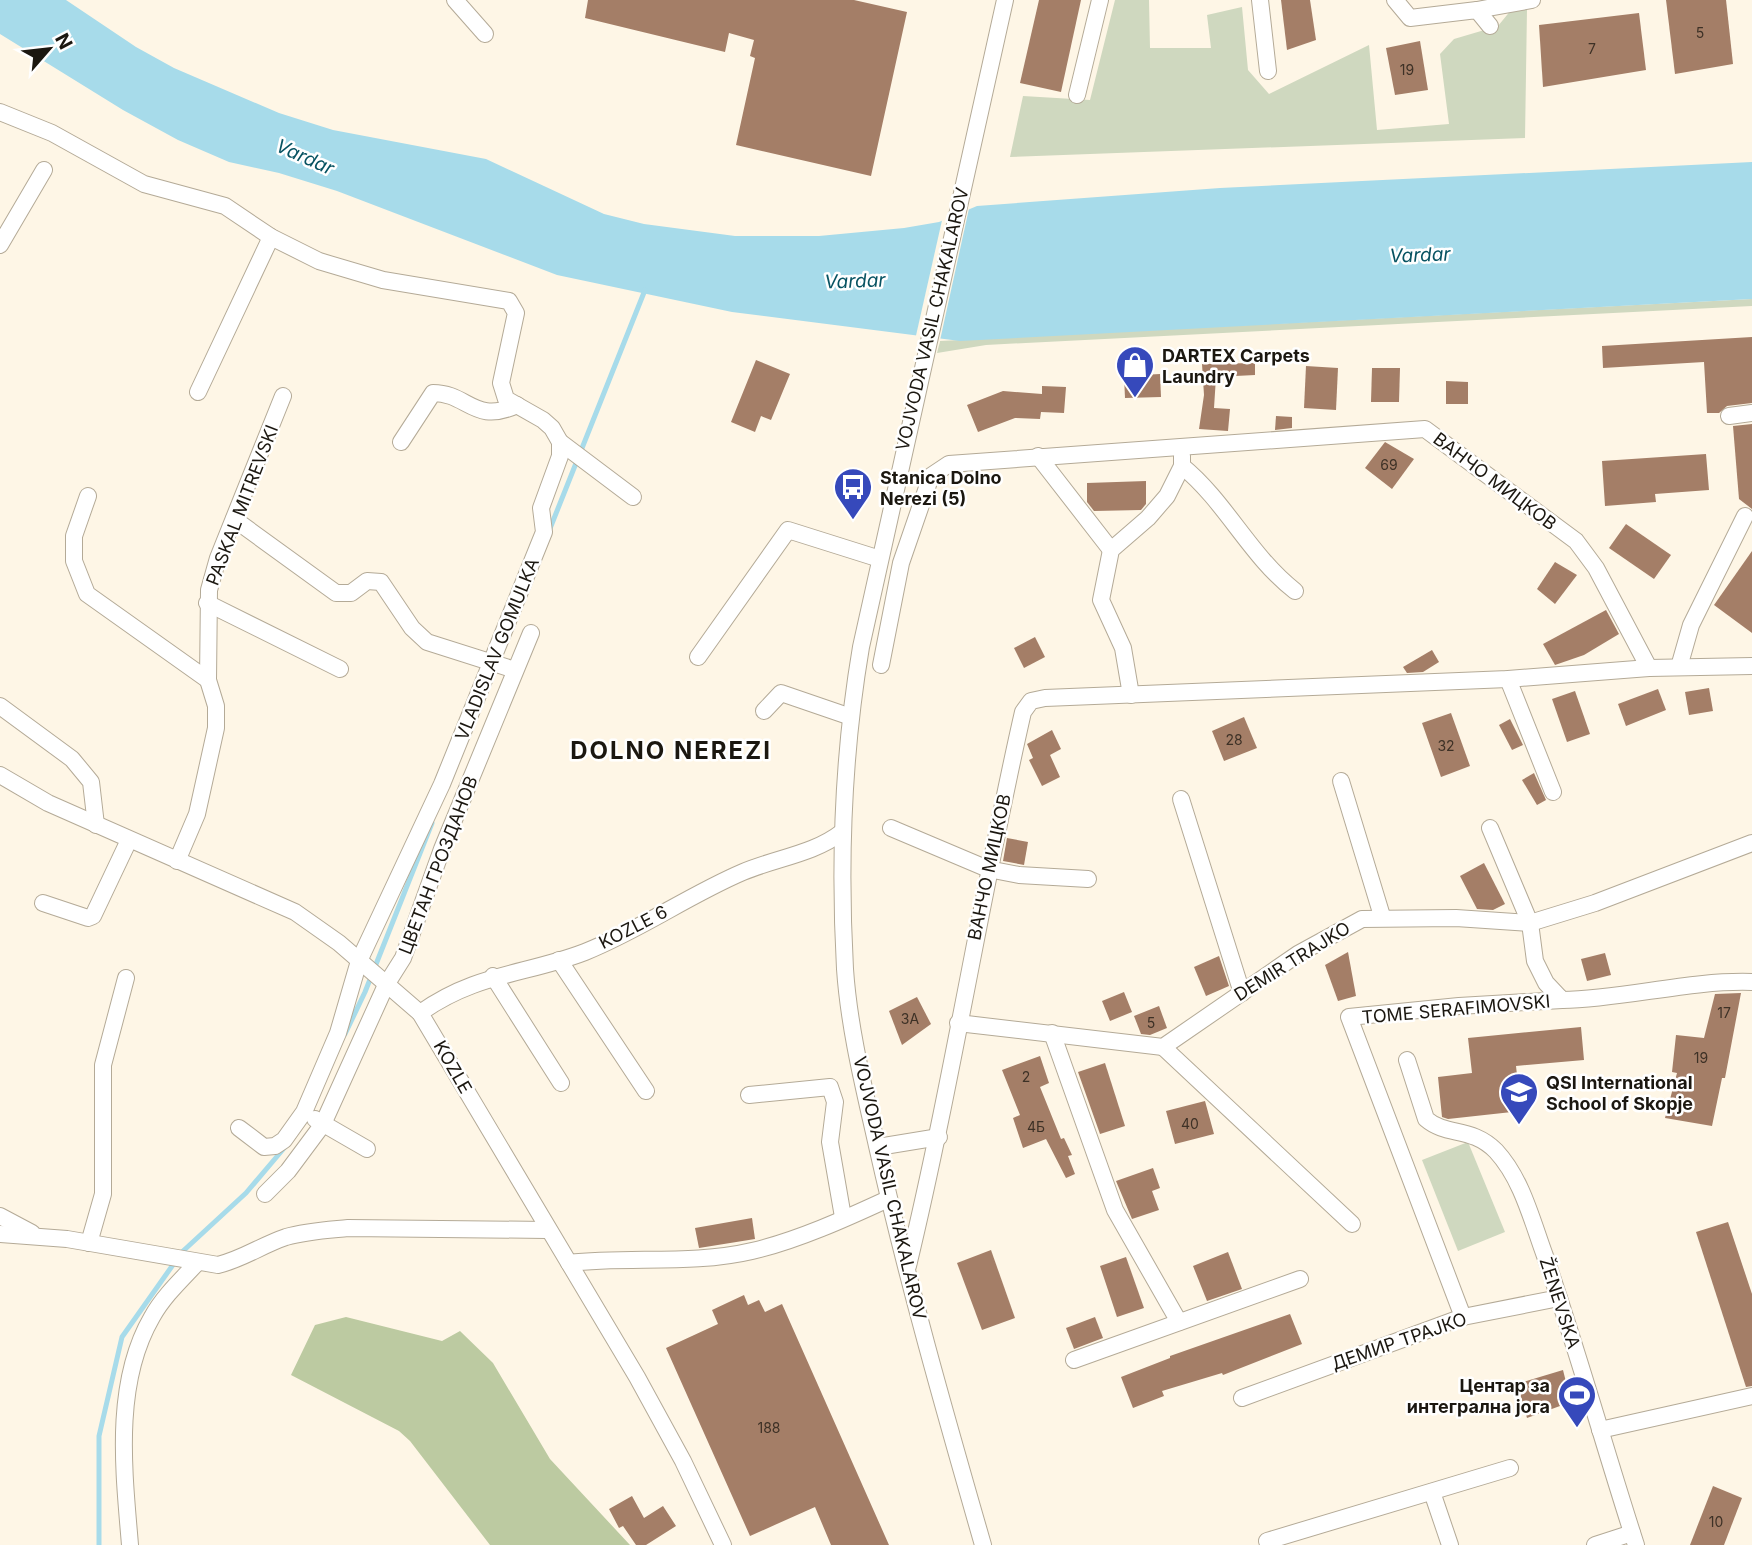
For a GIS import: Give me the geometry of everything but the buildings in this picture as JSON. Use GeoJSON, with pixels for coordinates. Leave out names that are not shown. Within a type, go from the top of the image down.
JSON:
{"type":"FeatureCollection","features":[{"type":"Feature","properties":{"kind":"street"},"geometry":{"type":"LineString","coordinates":[[455,0],[485,34]]}},
{"type":"Feature","properties":{"kind":"street","name":"VOJVODA VASIL CHAKALAROV"},"geometry":{"type":"LineString","coordinates":[[983,1545],[888,1199],[862,1082],[845,970],[842,832],[850,717],[861,647],[919,373],[1005,0]]}},
{"type":"Feature","properties":{"kind":"street"},"geometry":{"type":"LineString","coordinates":[[1077,95],[1100,0]]}},
{"type":"Feature","properties":{"kind":"street"},"geometry":{"type":"LineString","coordinates":[[1260,0],[1268,71]]}},
{"type":"Feature","properties":{"kind":"street"},"geometry":{"type":"LineString","coordinates":[[1395,2],[1410,18],[1526,1]]}},
{"type":"Feature","properties":{"kind":"street"},"geometry":{"type":"LineString","coordinates":[[1477,10],[1490,26]]}},
{"type":"Feature","properties":{"kind":"street"},"geometry":{"type":"LineString","coordinates":[[0,111],[52,133],[144,184],[225,206],[271,237],[319,261],[383,280],[509,300],[516,313],[501,383],[506,399],[552,428],[560,442],[633,497]]}},
{"type":"Feature","properties":{"kind":"street"},"geometry":{"type":"LineString","coordinates":[[0,245],[44,170]]}},
{"type":"Feature","properties":{"kind":"street"},"geometry":{"type":"LineString","coordinates":[[198,392],[271,237]]}},
{"type":"Feature","properties":{"kind":"street"},"geometry":{"type":"LineString","coordinates":[[401,442],[433,393],[485,413],[503,412],[517,405]]}},
{"type":"Feature","properties":{"kind":"street","name":"PASKAL MITREVSKI"},"geometry":{"type":"LineString","coordinates":[[177,861],[197,814],[216,729],[216,706],[208,680],[207,603],[218,558],[283,396]]}},
{"type":"Feature","properties":{"kind":"street"},"geometry":{"type":"LineString","coordinates":[[1729,416],[1752,413]]}},
{"type":"Feature","properties":{"kind":"street","name":"ВАНЧО МИЦКОВ"},"geometry":{"type":"LineString","coordinates":[[881,664],[901,564],[931,476],[949,464],[1425,429],[1576,541],[1596,568],[1649,668]]}},
{"type":"Feature","properties":{"kind":"street","name":"VLADISLAV GOMULKA"},"geometry":{"type":"LineString","coordinates":[[240,1128],[264,1147],[275,1146],[291,1132],[303,1112],[338,1033],[359,961],[462,735],[544,532],[541,508],[560,456],[560,442]]}},
{"type":"Feature","properties":{"kind":"street"},"geometry":{"type":"LineString","coordinates":[[1131,695],[1123,648],[1101,600],[1111,550],[1148,518],[1167,496],[1182,466],[1182,448]]}},
{"type":"Feature","properties":{"kind":"street"},"geometry":{"type":"LineString","coordinates":[[1038,456],[1111,550]]}},
{"type":"Feature","properties":{"kind":"street"},"geometry":{"type":"LineString","coordinates":[[1182,466],[1203,483],[1273,574],[1295,591]]}},
{"type":"Feature","properties":{"kind":"street"},"geometry":{"type":"LineString","coordinates":[[88,496],[74,536],[74,561],[88,594],[208,680]]}},
{"type":"Feature","properties":{"kind":"street"},"geometry":{"type":"LineString","coordinates":[[1679,667],[1691,625],[1745,516]]}},
{"type":"Feature","properties":{"kind":"street"},"geometry":{"type":"LineString","coordinates":[[234,519],[336,593],[351,593],[368,581],[381,582],[412,628],[427,642],[516,670]]}},
{"type":"Feature","properties":{"kind":"street"},"geometry":{"type":"LineString","coordinates":[[698,657],[788,530],[880,559]]}},
{"type":"Feature","properties":{"kind":"street"},"geometry":{"type":"LineString","coordinates":[[207,603],[340,669]]}},
{"type":"Feature","properties":{"kind":"street","name":"ЦВЕТАН ГРОЗДАНОВ"},"geometry":{"type":"LineString","coordinates":[[265,1194],[288,1171],[323,1124],[386,985],[403,958],[442,849],[531,633]]}},
{"type":"Feature","properties":{"kind":"street","name":"ВАНЧО МИЦКОВ"},"geometry":{"type":"LineString","coordinates":[[907,1269],[939,1137],[988,869],[1026,706],[1045,698],[1508,679],[1649,668],[1752,666]]}},
{"type":"Feature","properties":{"kind":"street"},"geometry":{"type":"LineString","coordinates":[[1508,679],[1553,792]]}},
{"type":"Feature","properties":{"kind":"street"},"geometry":{"type":"LineString","coordinates":[[764,711],[781,693],[850,717]]}},
{"type":"Feature","properties":{"kind":"street"},"geometry":{"type":"LineString","coordinates":[[0,706],[72,760],[91,782],[96,825]]}},
{"type":"Feature","properties":{"kind":"street","name":"KOZLE"},"geometry":{"type":"LineString","coordinates":[[0,775],[48,803],[295,912],[317,926],[421,1013],[683,1461],[723,1545]]}},
{"type":"Feature","properties":{"kind":"street"},"geometry":{"type":"LineString","coordinates":[[1341,781],[1382,916]]}},
{"type":"Feature","properties":{"kind":"street"},"geometry":{"type":"LineString","coordinates":[[1181,799],[1242,993]]}},
{"type":"Feature","properties":{"kind":"street"},"geometry":{"type":"LineString","coordinates":[[891,828],[988,869],[1019,875],[1088,880]]}},
{"type":"Feature","properties":{"kind":"street"},"geometry":{"type":"LineString","coordinates":[[1490,828],[1531,923]]}},
{"type":"Feature","properties":{"kind":"street","name":"KOZLE 6"},"geometry":{"type":"LineString","coordinates":[[421,1013],[456,990],[493,976],[559,961],[609,941],[741,873],[826,845],[842,832]]}},
{"type":"Feature","properties":{"kind":"street"},"geometry":{"type":"LineString","coordinates":[[416,839],[442,849]]}},
{"type":"Feature","properties":{"kind":"street"},"geometry":{"type":"LineString","coordinates":[[43,903],[88,918],[93,916],[129,840]]}},
{"type":"Feature","properties":{"kind":"street","name":"DEMIR TRAJKO"},"geometry":{"type":"LineString","coordinates":[[1163,1046],[1333,932],[1362,919],[1382,916],[1531,923],[1595,903],[1752,843]]}},
{"type":"Feature","properties":{"kind":"street","name":"TOME SERAFIMOVSKI"},"geometry":{"type":"LineString","coordinates":[[1531,923],[1535,961],[1546,983],[1562,1000]]}},
{"type":"Feature","properties":{"kind":"street"},"geometry":{"type":"LineString","coordinates":[[559,961],[646,1091]]}},
{"type":"Feature","properties":{"kind":"street"},"geometry":{"type":"LineString","coordinates":[[493,976],[561,1083]]}},
{"type":"Feature","properties":{"kind":"street"},"geometry":{"type":"LineString","coordinates":[[89,1243],[103,1194],[103,1065],[126,978]]}},
{"type":"Feature","properties":{"kind":"street","name":"TOME SERAFIMOVSKI"},"geometry":{"type":"LineString","coordinates":[[1463,1317],[1349,1017],[1459,1006],[1599,1000],[1718,981],[1752,982]]}},
{"type":"Feature","properties":{"kind":"street"},"geometry":{"type":"LineString","coordinates":[[958,1023],[1163,1046],[1352,1224]]}},
{"type":"Feature","properties":{"kind":"street"},"geometry":{"type":"LineString","coordinates":[[1052,1033],[1115,1210],[1179,1322]]}},
{"type":"Feature","properties":{"kind":"street","name":"ŽENEVSKA"},"geometry":{"type":"LineString","coordinates":[[1407,1060],[1426,1119],[1443,1128],[1471,1133],[1496,1151],[1519,1186],[1559,1298],[1634,1539]]}},
{"type":"Feature","properties":{"kind":"street"},"geometry":{"type":"LineString","coordinates":[[749,1095],[830,1087],[835,1102],[830,1142],[843,1217]]}},
{"type":"Feature","properties":{"kind":"street"},"geometry":{"type":"LineString","coordinates":[[303,1112],[367,1149]]}},
{"type":"Feature","properties":{"kind":"street"},"geometry":{"type":"LineString","coordinates":[[878,1147],[939,1137]]}},
{"type":"Feature","properties":{"kind":"street"},"geometry":{"type":"LineString","coordinates":[[569,1263],[611,1258],[646,1260],[695,1257],[752,1251],[888,1199]]}},
{"type":"Feature","properties":{"kind":"street"},"geometry":{"type":"LineString","coordinates":[[0,1216],[38,1236]]}},
{"type":"Feature","properties":{"kind":"street"},"geometry":{"type":"LineString","coordinates":[[0,1234],[89,1243],[196,1264],[218,1265],[239,1260],[287,1236],[337,1228],[547,1230]]}},
{"type":"Feature","properties":{"kind":"street"},"geometry":{"type":"LineString","coordinates":[[130,1545],[123,1460],[128,1396],[136,1357],[151,1319],[196,1264]]}},
{"type":"Feature","properties":{"kind":"street"},"geometry":{"type":"LineString","coordinates":[[1074,1360],[1300,1279]]}},
{"type":"Feature","properties":{"kind":"street","name":"ДЕМИР ТРАЈКО"},"geometry":{"type":"LineString","coordinates":[[1242,1398],[1463,1317],[1559,1298]]}},
{"type":"Feature","properties":{"kind":"street"},"geometry":{"type":"LineString","coordinates":[[1600,1430],[1752,1396]]}},
{"type":"Feature","properties":{"kind":"street"},"geometry":{"type":"LineString","coordinates":[[1267,1541],[1510,1468]]}},
{"type":"Feature","properties":{"kind":"street"},"geometry":{"type":"LineString","coordinates":[[1432,1492],[1450,1545]]}},
{"type":"Feature","properties":{"kind":"street"},"geometry":{"type":"LineString","coordinates":[[1595,1545],[1634,1539]]}},
{"type":"Feature","properties":{"kind":"green space"},"geometry":{"type":"Polygon","coordinates":[[[1115,0],[1149,0],[1150,48],[1211,48],[1207,15],[1242,7],[1248,70],[1269,94],[1369,45],[1377,130],[1449,124],[1440,54],[1454,39],[1498,26],[1516,4],[1527,9],[1525,138],[1010,157],[1023,96],[1090,100],[1115,0]]]}},
{"type":"Feature","properties":{"kind":"green space"},"geometry":{"type":"Polygon","coordinates":[[[1752,299],[1752,306],[986,345],[937,353],[940,341],[1752,299]]]}},
{"type":"Feature","properties":{"kind":"green space"},"geometry":{"type":"Polygon","coordinates":[[[1468,1142],[1505,1232],[1458,1251],[1422,1160],[1468,1142]]]}},
{"type":"Feature","properties":{"kind":"green space"},"geometry":{"type":"Polygon","coordinates":[[[346,1317],[442,1341],[460,1331],[493,1363],[550,1459],[630,1545],[490,1545],[410,1441],[399,1431],[291,1375],[315,1325],[346,1317]]]}},
{"type":"Feature","properties":{"kind":"water","name":"Vardar"},"geometry":{"type":"Polygon","coordinates":[[[0,0],[66,0],[136,47],[174,68],[279,113],[333,130],[486,159],[604,214],[644,224],[735,236],[819,236],[904,228],[939,222],[977,206],[1220,188],[1752,162],[1752,299],[960,341],[732,312],[557,275],[337,191],[279,173],[229,162],[178,140],[123,110],[0,34],[0,0]]]}},
{"type":"Feature","properties":{"kind":"pier"},"geometry":{"type":"Polygon","coordinates":[[[970,204],[939,345],[915,340],[943,216],[970,204]]]}},
{"type":"Feature","properties":{"kind":"waterway"},"geometry":{"type":"LineString","coordinates":[[549,531],[645,290]]}},
{"type":"Feature","properties":{"kind":"waterway"},"geometry":{"type":"LineString","coordinates":[[345,1034],[365,992],[432,823]]}},
{"type":"Feature","properties":{"kind":"waterway"},"geometry":{"type":"LineString","coordinates":[[99,1545],[99,1436],[122,1337],[182,1252],[246,1193],[285,1147]]}},
{"type":"Feature","properties":{"kind":"place","name":"DARTEX Carpets Laundry"},"geometry":{"type":"Point","coordinates":[1135,399]}},
{"type":"Feature","properties":{"kind":"place","name":"Stanica Dolno Nerezi (5)"},"geometry":{"type":"Point","coordinates":[853,521]}},
{"type":"Feature","properties":{"kind":"place","name":"QSI International School of Skopje"},"geometry":{"type":"Point","coordinates":[1519,1126]}},
{"type":"Feature","properties":{"kind":"place","name":"Центар за интегрална јога"},"geometry":{"type":"Point","coordinates":[1577,1429]}},
{"type":"Feature","properties":{"kind":"district","name":"DOLNO NEREZI"},"geometry":{"type":"Point","coordinates":[671,750]}}]}
